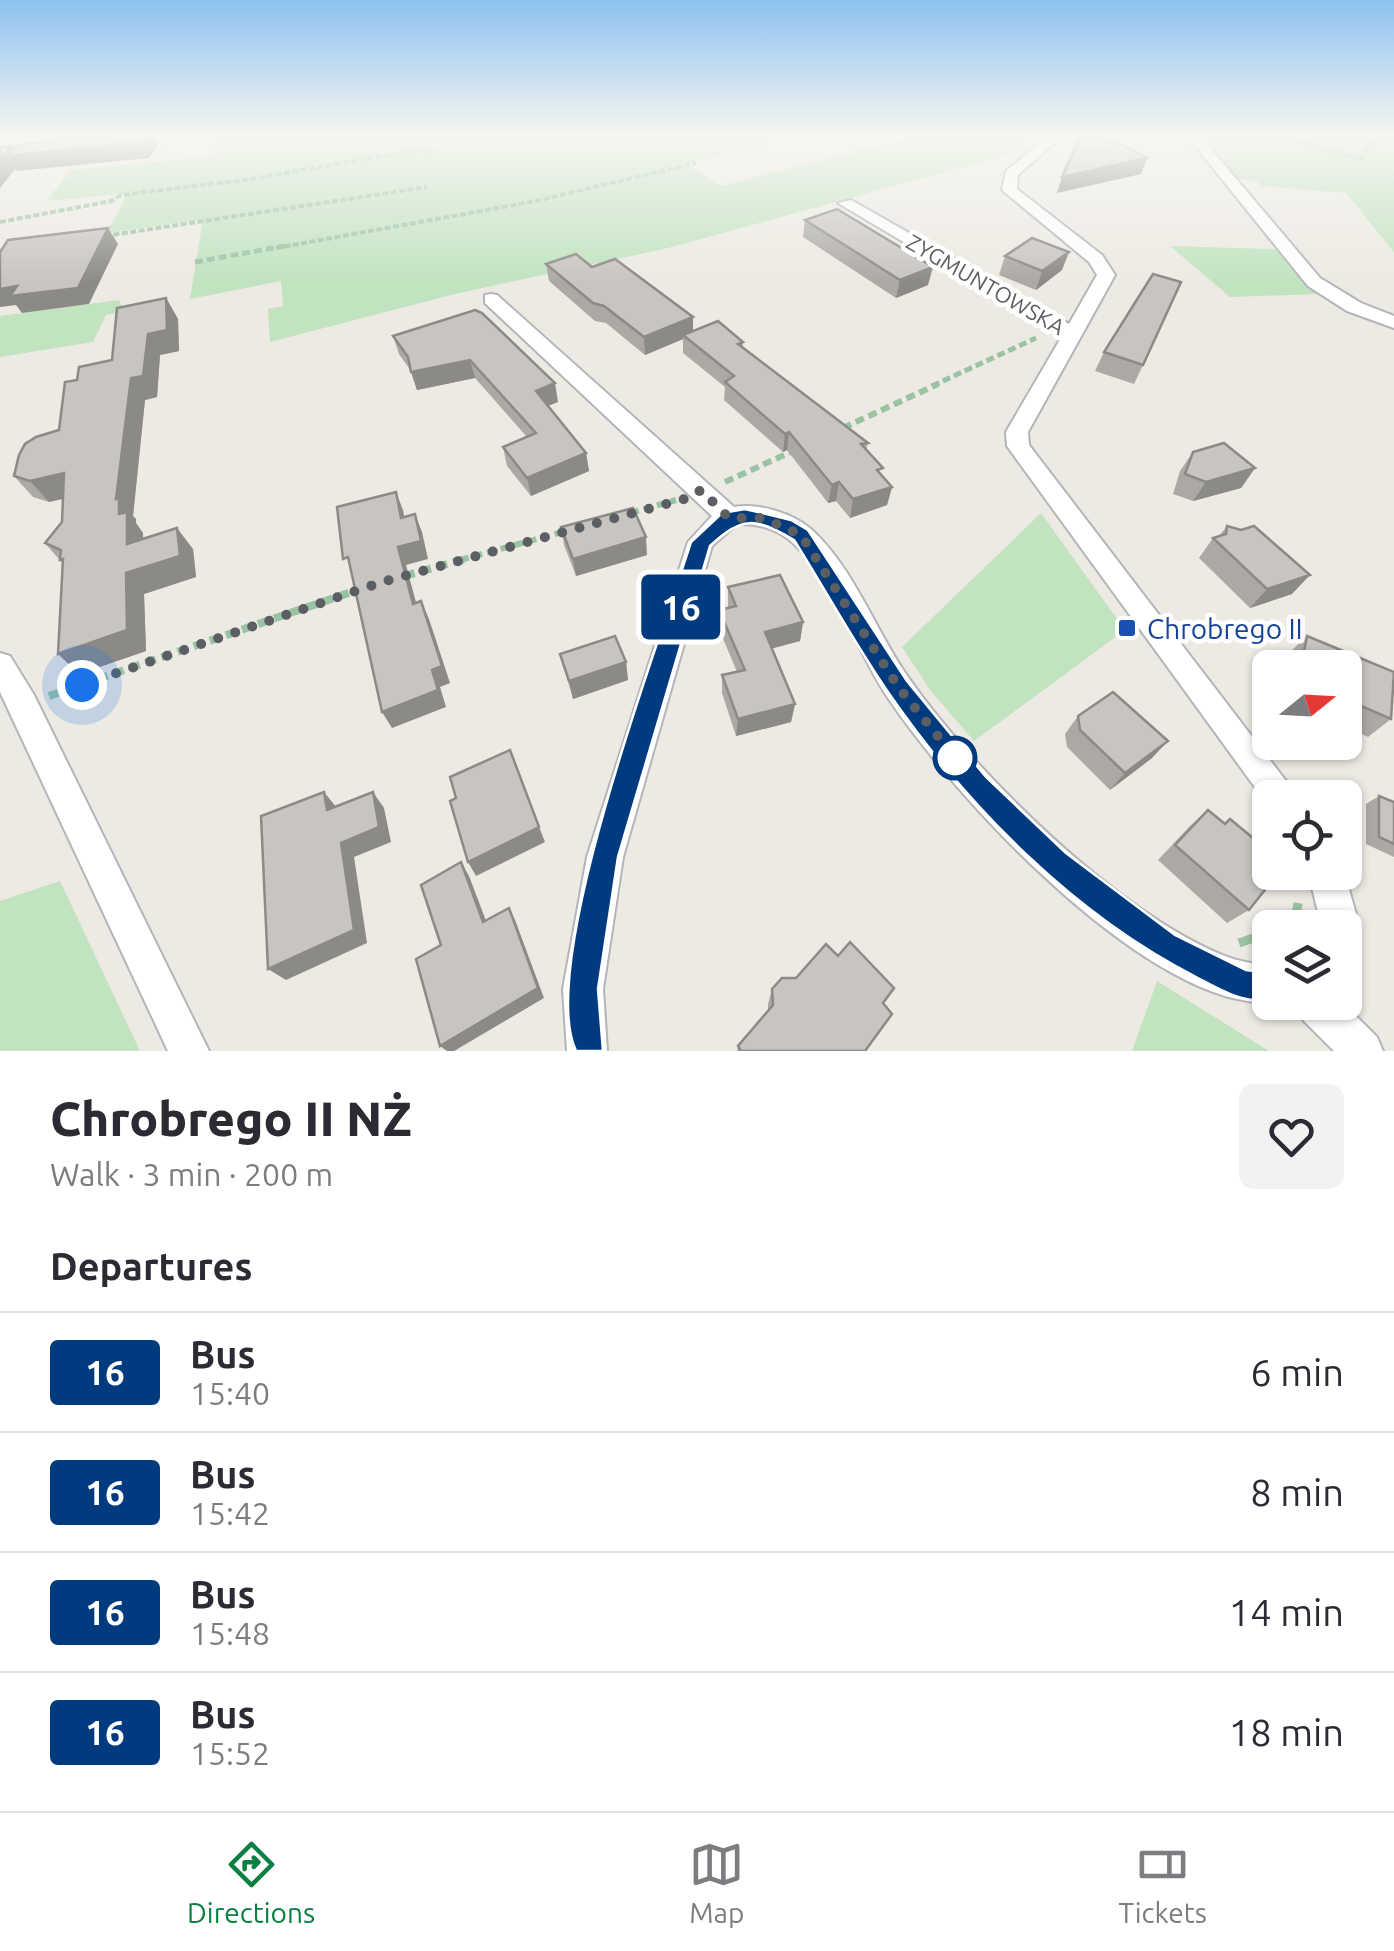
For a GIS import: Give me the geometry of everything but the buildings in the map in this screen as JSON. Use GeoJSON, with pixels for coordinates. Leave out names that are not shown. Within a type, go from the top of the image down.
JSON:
{"type":"FeatureCollection","features":[{"type":"Feature","properties":{"kind":"street"},"geometry":{"type":"LineString","coordinates":[[1008,185],[1014,198],[1106,275],[1061,333],[1017,432],[1018,446],[1268,780]]}},
{"type":"Feature","properties":{"kind":"street"},"geometry":{"type":"LineString","coordinates":[[1234,185],[1314,282],[1354,307],[1394,322]]}},
{"type":"Feature","properties":{"kind":"street","name":"ZYGMUNTOWSKA"},"geometry":{"type":"LineString","coordinates":[[846,203],[1061,333]]}},
{"type":"Feature","properties":{"kind":"street"},"geometry":{"type":"LineString","coordinates":[[491,299],[701,490],[801,535],[899,688],[977,786],[1056,863],[1165,946],[1244,985],[1252,985]]}},
{"type":"Feature","properties":{"kind":"street"},"geometry":{"type":"LineString","coordinates":[[587,1051],[583,989],[605,857],[701,542],[732,503]]}},
{"type":"Feature","properties":{"kind":"street"},"geometry":{"type":"LineString","coordinates":[[0,664],[189,1051]]}},
{"type":"Feature","properties":{"kind":"street"},"geometry":{"type":"LineString","coordinates":[[1332,1020],[1363,1051]]}},
{"type":"Feature","properties":{"kind":"path"},"geometry":{"type":"LineString","coordinates":[[0,222],[112,201],[121,195],[201,185]]}},
{"type":"Feature","properties":{"kind":"path"},"geometry":{"type":"LineString","coordinates":[[195,262],[536,202],[606,185]]}},
{"type":"Feature","properties":{"kind":"path"},"geometry":{"type":"LineString","coordinates":[[94,238],[427,187]]}},
{"type":"Feature","properties":{"kind":"path"},"geometry":{"type":"LineString","coordinates":[[834,432],[1061,333]]}},
{"type":"Feature","properties":{"kind":"path"},"geometry":{"type":"LineString","coordinates":[[732,503],[726,482],[798,449]]}},
{"type":"Feature","properties":{"kind":"path"},"geometry":{"type":"LineString","coordinates":[[626,514],[701,490]]}},
{"type":"Feature","properties":{"kind":"path"},"geometry":{"type":"LineString","coordinates":[[398,578],[572,529]]}},
{"type":"Feature","properties":{"kind":"path"},"geometry":{"type":"LineString","coordinates":[[23,705],[366,588]]}},
{"type":"Feature","properties":{"kind":"path"},"geometry":{"type":"LineString","coordinates":[[1297,910],[1299,897]]}},
{"type":"Feature","properties":{"kind":"path"},"geometry":{"type":"LineString","coordinates":[[1224,946],[1252,941]]}},
{"type":"Feature","properties":{"kind":"green space"},"geometry":{"type":"Polygon","coordinates":[[[59,185],[897,185],[668,248],[455,294],[270,342],[268,309],[283,306],[281,281],[190,299],[203,219],[107,233],[128,193],[47,201],[59,185]]]}},
{"type":"Feature","properties":{"kind":"green space"},"geometry":{"type":"Polygon","coordinates":[[[1394,185],[1394,252],[1346,193],[1261,186],[1394,185]]]}},
{"type":"Feature","properties":{"kind":"green space"},"geometry":{"type":"Polygon","coordinates":[[[1170,246],[1276,249],[1318,294],[1230,297],[1170,246]]]}},
{"type":"Feature","properties":{"kind":"green space"},"geometry":{"type":"Polygon","coordinates":[[[119,300],[124,311],[106,315],[93,342],[0,357],[0,316],[119,300]]]}},
{"type":"Feature","properties":{"kind":"green space"},"geometry":{"type":"Polygon","coordinates":[[[1041,513],[1125,630],[974,741],[930,690],[902,647],[1041,513]]]}},
{"type":"Feature","properties":{"kind":"green space"},"geometry":{"type":"Polygon","coordinates":[[[60,881],[140,1051],[0,1051],[0,901],[60,881]]]}},
{"type":"Feature","properties":{"kind":"green space"},"geometry":{"type":"Polygon","coordinates":[[[1157,981],[1269,1051],[1132,1051],[1157,981]]]}},
{"type":"Feature","properties":{"kind":"bus line","name":"16"},"geometry":{"type":"LineString","coordinates":[[587,1051],[583,989],[605,857],[701,542],[729,518],[745,516],[763,518],[801,535],[820,559],[899,688],[977,786],[1056,863],[1165,946],[1244,985],[1252,985]]}},
{"type":"Feature","properties":{"kind":"place","name":"Chrobrego II"},"geometry":{"type":"Point","coordinates":[1127,628]}},
{"type":"Feature","properties":{"kind":"route"},"geometry":{"type":"LineString","coordinates":[[82,685],[382,582],[688,498],[701,490],[729,518],[763,518],[801,535],[820,559],[899,688],[958,761],[955,758]]}}]}
